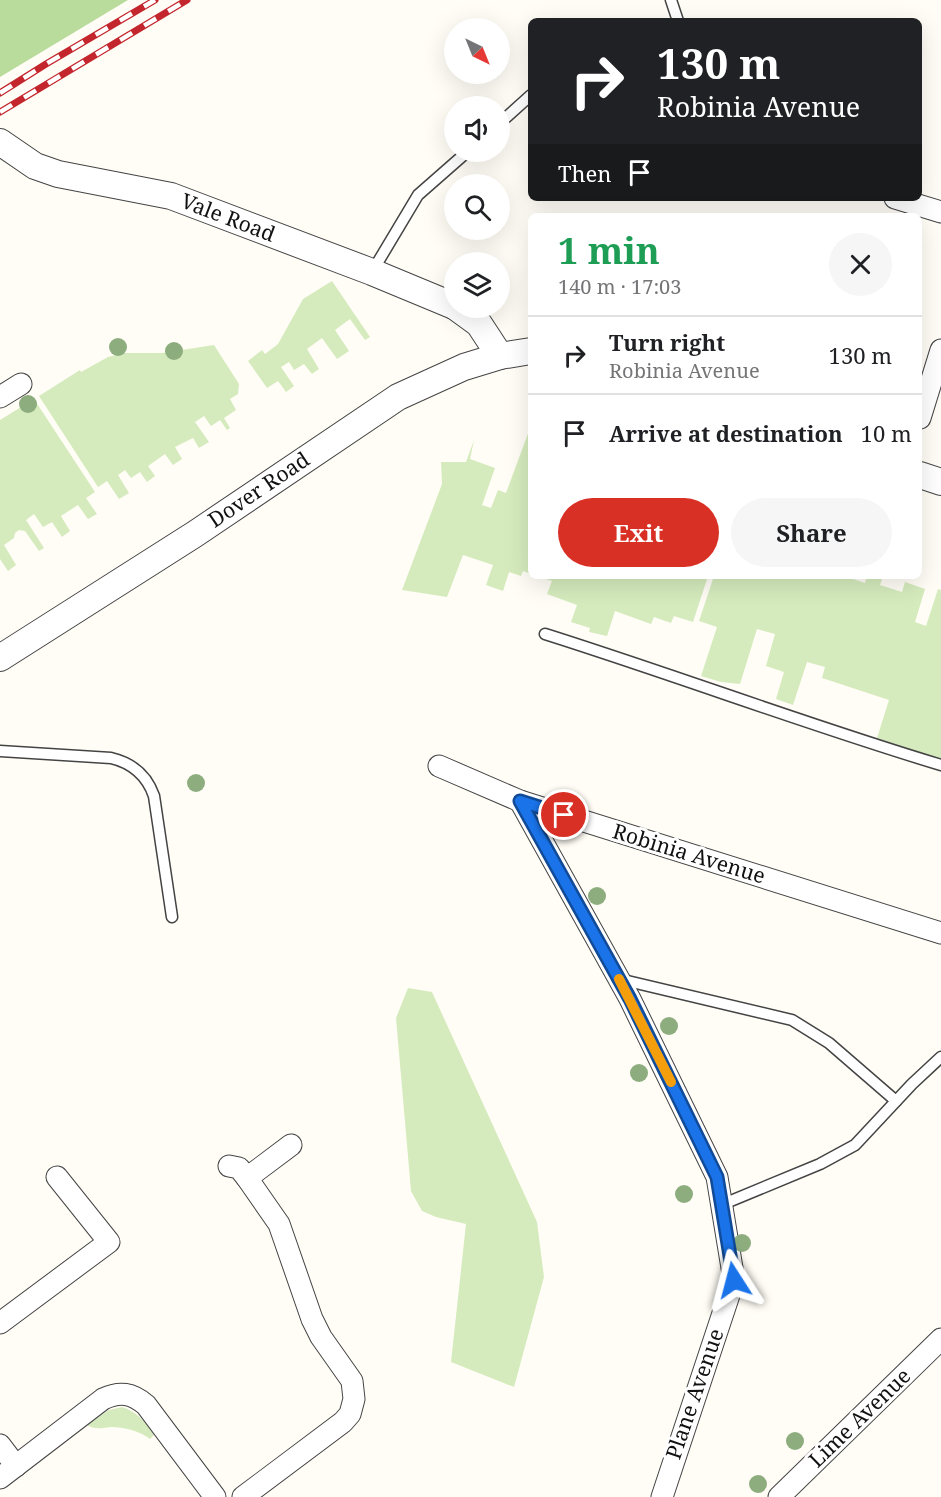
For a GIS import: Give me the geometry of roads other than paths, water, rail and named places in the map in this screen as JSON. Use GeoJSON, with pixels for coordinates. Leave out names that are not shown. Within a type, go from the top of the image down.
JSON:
{"type":"FeatureCollection","features":[{"type":"Feature","properties":{"kind":"street","name":"Vale Road"},"geometry":{"type":"LineString","coordinates":[[8,148],[35,166],[58,174],[171,196],[372,272],[444,302]]}},
{"type":"Feature","properties":{"kind":"street"},"geometry":{"type":"LineString","coordinates":[[905,201],[941,212]]}},
{"type":"Feature","properties":{"kind":"street","name":"Vale Road"},"geometry":{"type":"LineString","coordinates":[[470,318],[478,324],[500,356]]}},
{"type":"Feature","properties":{"kind":"street"},"geometry":{"type":"LineString","coordinates":[[922,412],[941,350]]}},
{"type":"Feature","properties":{"kind":"street","name":"Dover Road"},"geometry":{"type":"LineString","coordinates":[[0,658],[195,534],[389,402],[448,373],[500,356],[528,351]]}},
{"type":"Feature","properties":{"kind":"street"},"geometry":{"type":"LineString","coordinates":[[0,397],[21,384]]}},
{"type":"Feature","properties":{"kind":"street"},"geometry":{"type":"LineString","coordinates":[[922,476],[941,482]]}},
{"type":"Feature","properties":{"kind":"street","name":"Robinia Avenue"},"geometry":{"type":"LineString","coordinates":[[439,766],[520,801],[941,933]]}},
{"type":"Feature","properties":{"kind":"street","name":"Plane Avenue"},"geometry":{"type":"LineString","coordinates":[[520,801],[619,979],[717,1177],[734,1280],[662,1497]]}},
{"type":"Feature","properties":{"kind":"street"},"geometry":{"type":"LineString","coordinates":[[247,1178],[291,1145]]}},
{"type":"Feature","properties":{"kind":"street"},"geometry":{"type":"LineString","coordinates":[[229,1166],[237,1167],[247,1178],[279,1224],[312,1319],[327,1348],[352,1381],[354,1395],[350,1413],[343,1422],[243,1497]]}},
{"type":"Feature","properties":{"kind":"street"},"geometry":{"type":"LineString","coordinates":[[0,1323],[109,1242],[57,1177]]}},
{"type":"Feature","properties":{"kind":"street","name":"Lime Avenue"},"geometry":{"type":"LineString","coordinates":[[779,1497],[941,1339]]}},
{"type":"Feature","properties":{"kind":"street"},"geometry":{"type":"LineString","coordinates":[[0,1445],[8,1472],[103,1399],[110,1395],[124,1393],[134,1396],[146,1405],[215,1497]]}},
{"type":"Feature","properties":{"kind":"lane"},"geometry":{"type":"LineString","coordinates":[[671,0],[677,18]]}},
{"type":"Feature","properties":{"kind":"lane"},"geometry":{"type":"LineString","coordinates":[[510,114],[528,98]]}},
{"type":"Feature","properties":{"kind":"lane"},"geometry":{"type":"LineString","coordinates":[[372,272],[418,195],[456,162]]}},
{"type":"Feature","properties":{"kind":"lane"},"geometry":{"type":"LineString","coordinates":[[545,634],[641,664],[820,727],[941,765]]}},
{"type":"Feature","properties":{"kind":"lane"},"geometry":{"type":"LineString","coordinates":[[0,752],[111,758],[124,762],[140,772],[154,796],[172,917]]}},
{"type":"Feature","properties":{"kind":"lane"},"geometry":{"type":"LineString","coordinates":[[619,979],[792,1020],[829,1043],[896,1101]]}},
{"type":"Feature","properties":{"kind":"lane"},"geometry":{"type":"LineString","coordinates":[[721,1205],[843,1153],[866,1135],[912,1084],[941,1057]]}},
{"type":"Feature","properties":{"kind":"railway"},"geometry":{"type":"LineString","coordinates":[[0,93],[155,0]]}},
{"type":"Feature","properties":{"kind":"railway"},"geometry":{"type":"LineString","coordinates":[[0,112],[187,0]]}}]}
